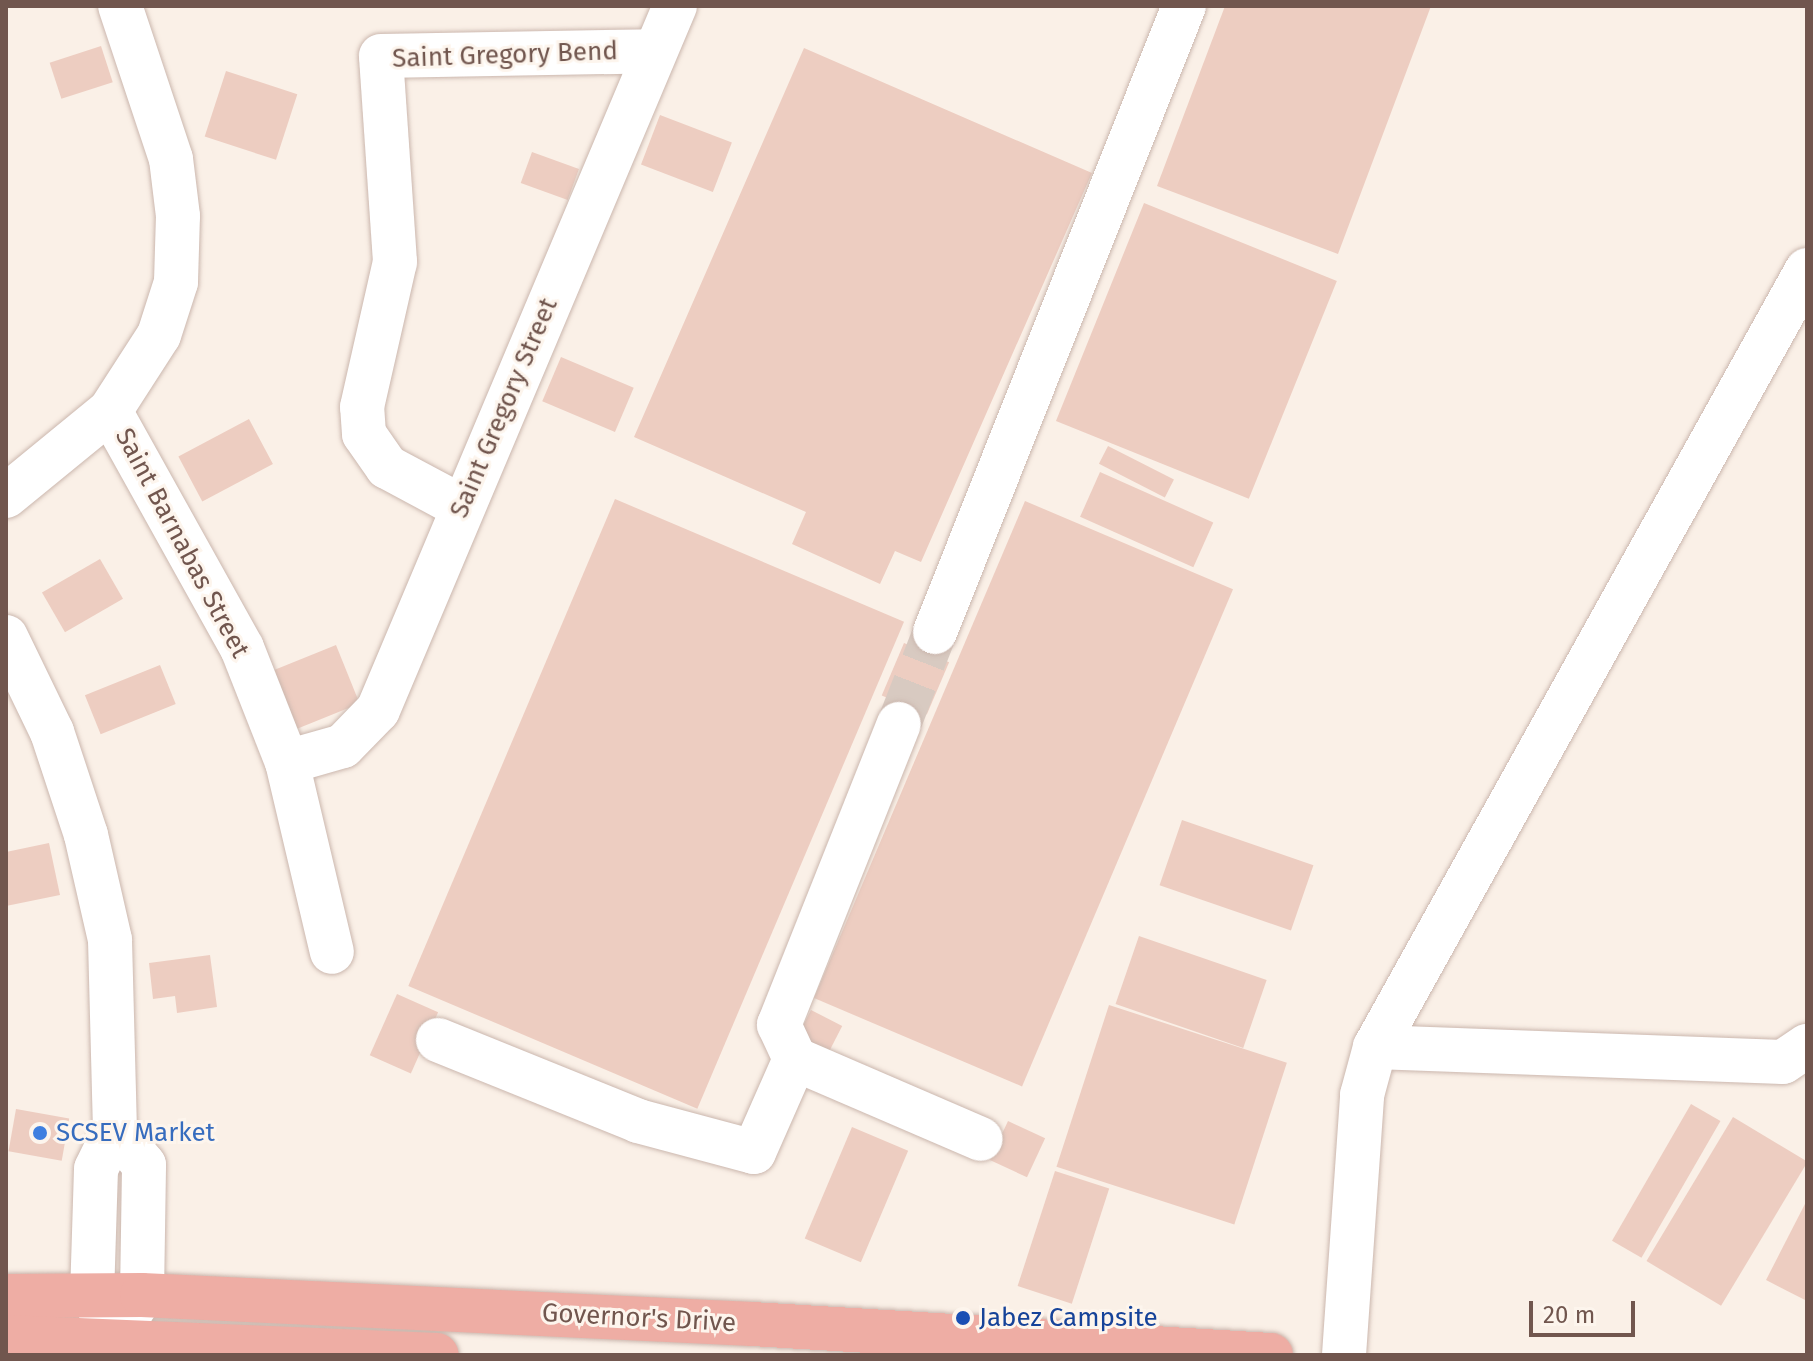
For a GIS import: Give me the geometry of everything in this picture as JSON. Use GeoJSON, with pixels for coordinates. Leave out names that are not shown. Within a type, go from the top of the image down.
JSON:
{"type":"FeatureCollection","features":[{"type":"Feature","properties":{"kind":"highway","name":"Governor's Drive"},"geometry":{"type":"LineString","coordinates":[[6,1296],[142,1295],[1271,1355]]}},
{"type":"Feature","properties":{"kind":"highway"},"geometry":{"type":"LineString","coordinates":[[6,1337],[114,1338],[437,1355]]}},
{"type":"Feature","properties":{"kind":"street"},"geometry":{"type":"LineString","coordinates":[[6,496],[110,411],[159,335],[176,282],[178,216],[171,159],[120,6]]}},
{"type":"Feature","properties":{"kind":"street","name":"Saint Gregory Street"},"geometry":{"type":"LineString","coordinates":[[287,762],[317,757],[362,733],[378,710],[675,6]]}},
{"type":"Feature","properties":{"kind":"street"},"geometry":{"type":"LineString","coordinates":[[935,632],[1184,6]]}},
{"type":"Feature","properties":{"kind":"street","name":"Saint Gregory Bend"},"geometry":{"type":"LineString","coordinates":[[462,507],[387,467],[364,434],[362,407],[395,262],[381,56],[655,51]]}},
{"type":"Feature","properties":{"kind":"street"},"geometry":{"type":"LineString","coordinates":[[1344,1355],[1362,1095],[1375,1047],[1807,270]]}},
{"type":"Feature","properties":{"kind":"street","name":"Saint Barnabas Street"},"geometry":{"type":"LineString","coordinates":[[110,411],[242,648],[287,762],[332,952]]}},
{"type":"Feature","properties":{"kind":"street"},"geometry":{"type":"LineString","coordinates":[[6,637],[52,732],[86,835],[110,940],[115,1130],[96,1169],[92,1294],[114,1338]]}},
{"type":"Feature","properties":{"kind":"street"},"geometry":{"type":"LineString","coordinates":[[899,724],[779,1025],[795,1059],[981,1139]]}},
{"type":"Feature","properties":{"kind":"street"},"geometry":{"type":"LineString","coordinates":[[438,1040],[638,1121],[754,1152],[795,1059]]}},
{"type":"Feature","properties":{"kind":"street"},"geometry":{"type":"LineString","coordinates":[[1375,1047],[1783,1062],[1807,1046]]}},
{"type":"Feature","properties":{"kind":"street"},"geometry":{"type":"LineString","coordinates":[[114,1338],[142,1295],[144,1165],[115,1130]]}},
{"type":"Feature","properties":{"kind":"building"},"geometry":{"type":"Polygon","coordinates":[[[1225,6],[1431,6],[1338,254],[1157,186],[1225,6]]]}},
{"type":"Feature","properties":{"kind":"building"},"geometry":{"type":"Polygon","coordinates":[[[101,46],[113,82],[61,99],[50,63],[101,46]]]}},
{"type":"Feature","properties":{"kind":"building"},"geometry":{"type":"Polygon","coordinates":[[[804,48],[1092,173],[921,562],[895,551],[880,584],[792,544],[806,512],[634,437],[804,48]]]}},
{"type":"Feature","properties":{"kind":"building"},"geometry":{"type":"Polygon","coordinates":[[[226,71],[297,94],[276,160],[205,137],[226,71]]]}},
{"type":"Feature","properties":{"kind":"building"},"geometry":{"type":"Polygon","coordinates":[[[660,115],[732,143],[713,192],[641,164],[660,115]]]}},
{"type":"Feature","properties":{"kind":"building"},"geometry":{"type":"Polygon","coordinates":[[[532,152],[579,169],[568,200],[521,183],[532,152]]]}},
{"type":"Feature","properties":{"kind":"building"},"geometry":{"type":"Polygon","coordinates":[[[1144,203],[1337,281],[1249,499],[1056,421],[1144,203]]]}},
{"type":"Feature","properties":{"kind":"building"},"geometry":{"type":"Polygon","coordinates":[[[561,357],[634,388],[615,432],[542,401],[561,357]]]}},
{"type":"Feature","properties":{"kind":"building"},"geometry":{"type":"Polygon","coordinates":[[[249,419],[273,464],[202,502],[178,457],[249,419]]]}},
{"type":"Feature","properties":{"kind":"building"},"geometry":{"type":"Polygon","coordinates":[[[1108,446],[1174,480],[1165,497],[1099,464],[1108,446]]]}},
{"type":"Feature","properties":{"kind":"building"},"geometry":{"type":"Polygon","coordinates":[[[1100,472],[1213,522],[1193,567],[1080,517],[1100,472]]]}},
{"type":"Feature","properties":{"kind":"building"},"geometry":{"type":"Polygon","coordinates":[[[615,499],[904,622],[697,1109],[408,986],[615,499]]]}},
{"type":"Feature","properties":{"kind":"building"},"geometry":{"type":"Polygon","coordinates":[[[1025,501],[1233,589],[1022,1086],[814,998],[1025,501]]]}},
{"type":"Feature","properties":{"kind":"building"},"geometry":{"type":"Polygon","coordinates":[[[100,559],[123,599],[65,632],[42,592],[100,559]]]}},
{"type":"Feature","properties":{"kind":"building"},"geometry":{"type":"Polygon","coordinates":[[[904,643],[949,662],[927,715],[882,695],[904,643]]]}},
{"type":"Feature","properties":{"kind":"building"},"geometry":{"type":"Polygon","coordinates":[[[336,645],[360,703],[295,730],[271,671],[336,645]]]}},
{"type":"Feature","properties":{"kind":"building"},"geometry":{"type":"Polygon","coordinates":[[[160,665],[176,704],[101,734],[85,695],[160,665]]]}},
{"type":"Feature","properties":{"kind":"building"},"geometry":{"type":"Polygon","coordinates":[[[1182,820],[1313,865],[1291,930],[1160,885],[1182,820]]]}},
{"type":"Feature","properties":{"kind":"building"},"geometry":{"type":"Polygon","coordinates":[[[49,843],[60,895],[6,906],[6,852],[49,843]]]}},
{"type":"Feature","properties":{"kind":"building"},"geometry":{"type":"Polygon","coordinates":[[[1139,936],[1267,980],[1243,1048],[1116,1004],[1139,936]]]}},
{"type":"Feature","properties":{"kind":"building"},"geometry":{"type":"Polygon","coordinates":[[[210,955],[217,1007],[177,1013],[175,996],[153,999],[149,963],[210,955]]]}},
{"type":"Feature","properties":{"kind":"building"},"geometry":{"type":"Polygon","coordinates":[[[397,994],[438,1012],[411,1074],[370,1055],[397,994]]]}},
{"type":"Feature","properties":{"kind":"building"},"geometry":{"type":"Polygon","coordinates":[[[1109,1005],[1287,1063],[1234,1224],[1056,1167],[1109,1005]]]}},
{"type":"Feature","properties":{"kind":"building"},"geometry":{"type":"Polygon","coordinates":[[[811,1010],[842,1026],[827,1055],[796,1039],[811,1010]]]}},
{"type":"Feature","properties":{"kind":"building"},"geometry":{"type":"Polygon","coordinates":[[[1691,1104],[1720,1121],[1641,1258],[1612,1241],[1691,1104]]]}},
{"type":"Feature","properties":{"kind":"building","name":"SCSEV Market"},"geometry":{"type":"Polygon","coordinates":[[[16,1109],[69,1118],[62,1161],[9,1151],[16,1109]]]}},
{"type":"Feature","properties":{"kind":"building"},"geometry":{"type":"Polygon","coordinates":[[[1733,1117],[1807,1163],[1721,1306],[1646,1261],[1733,1117]]]}},
{"type":"Feature","properties":{"kind":"building"},"geometry":{"type":"Polygon","coordinates":[[[1008,1121],[1045,1138],[1027,1177],[990,1160],[1008,1121]]]}},
{"type":"Feature","properties":{"kind":"building"},"geometry":{"type":"Polygon","coordinates":[[[852,1127],[908,1151],[861,1262],[805,1238],[852,1127]]]}},
{"type":"Feature","properties":{"kind":"building"},"geometry":{"type":"Polygon","coordinates":[[[1055,1171],[1109,1189],[1072,1304],[1018,1286],[1055,1171]]]}},
{"type":"Feature","properties":{"kind":"building"},"geometry":{"type":"Polygon","coordinates":[[[1807,1200],[1807,1301],[1766,1280],[1807,1200]]]}},
{"type":"Feature","properties":{"kind":"tunnel"},"geometry":{"type":"LineString","coordinates":[[899,724],[935,632]]}},
{"type":"Feature","properties":{"kind":"place","name":"SCSEV Market"},"geometry":{"type":"Point","coordinates":[40,1133]}},
{"type":"Feature","properties":{"kind":"place","name":"Jabez Campsite"},"geometry":{"type":"Point","coordinates":[963,1318]}}]}
